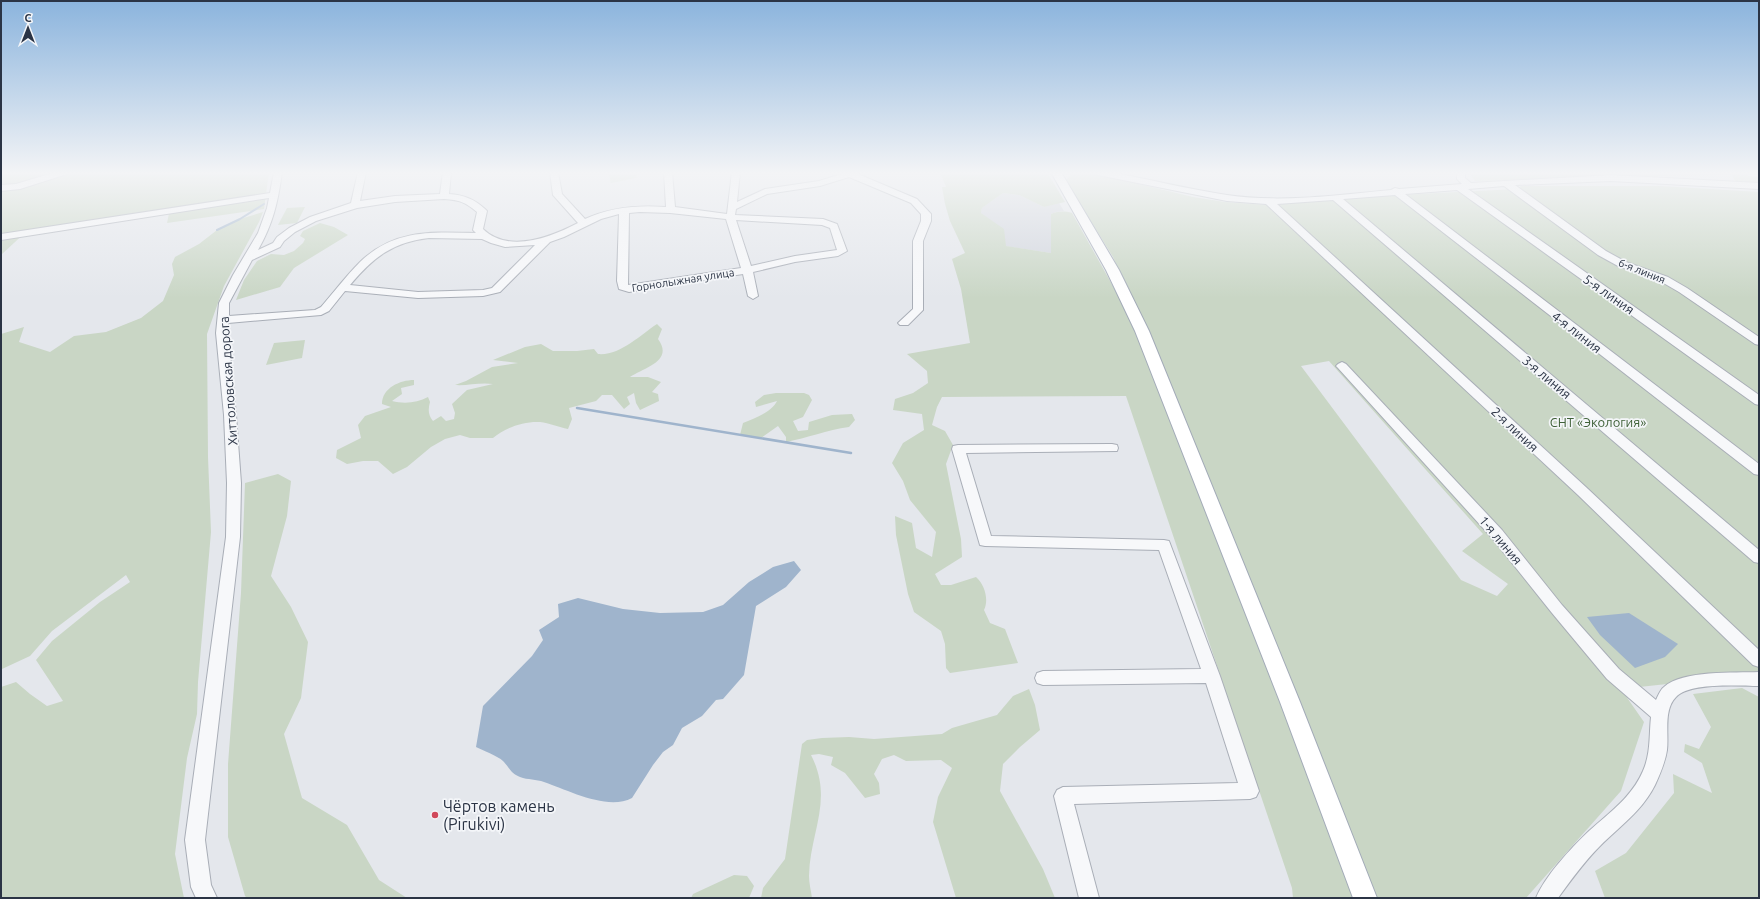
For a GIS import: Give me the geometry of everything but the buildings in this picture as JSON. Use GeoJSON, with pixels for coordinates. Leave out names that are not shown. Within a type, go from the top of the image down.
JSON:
{"type":"FeatureCollection","features":[{"type":"Feature","properties":{"kind":"main road"},"geometry":{"type":"LineString","coordinates":[[1081,214],[1127,295],[1290,702],[1365,898]]}},
{"type":"Feature","properties":{"kind":"street"},"geometry":{"type":"LineString","coordinates":[[1,237],[145,214]]}},
{"type":"Feature","properties":{"kind":"street","name":"Хиттоловская дорога"},"geometry":{"type":"LineString","coordinates":[[207,898],[201,887],[195,840],[233,537],[234,483],[230,415],[222,333],[224,303],[234,282],[263,233],[270,214]]}},
{"type":"Feature","properties":{"kind":"street"},"geometry":{"type":"LineString","coordinates":[[249,258],[277,245],[286,233],[313,219],[328,214]]}},
{"type":"Feature","properties":{"kind":"street"},"geometry":{"type":"LineString","coordinates":[[481,214],[478,230],[483,236],[492,241],[508,244],[524,244],[546,240],[599,216],[608,214]]}},
{"type":"Feature","properties":{"kind":"street"},"geometry":{"type":"LineString","coordinates":[[575,214],[584,224]]}},
{"type":"Feature","properties":{"kind":"street","name":"Горнолыжная улица"},"geometry":{"type":"LineString","coordinates":[[624,214],[623,287],[629,289],[747,270],[795,259],[838,253],[842,251],[842,248],[834,226],[829,223],[730,217],[747,270],[753,296]]}},
{"type":"Feature","properties":{"kind":"street"},"geometry":{"type":"LineString","coordinates":[[704,214],[730,217],[731,214]]}},
{"type":"Feature","properties":{"kind":"street"},"geometry":{"type":"LineString","coordinates":[[904,323],[918,310],[918,242],[926,221],[926,214]]}},
{"type":"Feature","properties":{"kind":"street","name":"2-я линия"},"geometry":{"type":"LineString","coordinates":[[1283,214],[1583,492],[1759,660]]}},
{"type":"Feature","properties":{"kind":"street","name":"3-я линия"},"geometry":{"type":"LineString","coordinates":[[1355,214],[1759,558]]}},
{"type":"Feature","properties":{"kind":"street","name":"4-я линия"},"geometry":{"type":"LineString","coordinates":[[1426,214],[1759,471]]}},
{"type":"Feature","properties":{"kind":"street","name":"5-я линия"},"geometry":{"type":"LineString","coordinates":[[1501,214],[1759,401]]}},
{"type":"Feature","properties":{"kind":"street","name":"6-я линия"},"geometry":{"type":"LineString","coordinates":[[1548,214],[1602,253],[1622,264],[1664,279],[1759,342]]}},
{"type":"Feature","properties":{"kind":"street"},"geometry":{"type":"LineString","coordinates":[[223,320],[317,313],[325,308],[374,255],[393,243],[425,236],[483,236]]}},
{"type":"Feature","properties":{"kind":"street"},"geometry":{"type":"LineString","coordinates":[[344,288],[418,295],[483,293],[496,290],[546,240]]}},
{"type":"Feature","properties":{"kind":"street"},"geometry":{"type":"LineString","coordinates":[[257,244],[278,242]]}},
{"type":"Feature","properties":{"kind":"street","name":"1-я линия"},"geometry":{"type":"LineString","coordinates":[[1342,366],[1497,534],[1557,609],[1613,674],[1659,713]]}},
{"type":"Feature","properties":{"kind":"street"},"geometry":{"type":"LineString","coordinates":[[1089,898],[1063,796],[1250,791],[1212,676],[1164,545],[985,541],[958,449],[1112,448]]}},
{"type":"Feature","properties":{"kind":"street"},"geometry":{"type":"LineString","coordinates":[[1044,678],[1212,676]]}},
{"type":"Feature","properties":{"kind":"street"},"geometry":{"type":"LineString","coordinates":[[1546,898],[1574,861],[1595,838],[1618,819],[1643,788],[1655,765],[1659,748],[1659,713],[1670,692],[1686,684],[1702,681],[1759,679]]}},
{"type":"Feature","properties":{"kind":"shaded area"},"geometry":{"type":"Polygon","coordinates":[[[982,214],[1051,214],[1051,253],[1005,246],[982,214]]]}},
{"type":"Feature","properties":{"kind":"green space"},"geometry":{"type":"Polygon","coordinates":[[[1,214],[137,214],[28,230],[1,255],[1,214]]]}},
{"type":"Feature","properties":{"kind":"green space"},"geometry":{"type":"Polygon","coordinates":[[[169,214],[230,214],[167,223],[169,214]]]}},
{"type":"Feature","properties":{"kind":"green space"},"geometry":{"type":"Polygon","coordinates":[[[257,214],[262,214],[224,286],[207,334],[208,457],[211,532],[198,682],[197,714],[187,758],[175,854],[184,898],[1,898],[1,687],[16,682],[47,706],[63,701],[36,660],[52,641],[100,602],[130,582],[126,575],[52,631],[30,656],[2,669],[1,334],[24,327],[19,342],[50,352],[74,336],[106,332],[141,318],[163,301],[174,275],[172,264],[175,257],[199,244],[217,230],[240,219],[257,214]]]}},
{"type":"Feature","properties":{"kind":"green space"},"geometry":{"type":"Polygon","coordinates":[[[284,214],[302,214],[297,223],[278,225],[284,214]]]}},
{"type":"Feature","properties":{"kind":"green space"},"geometry":{"type":"Polygon","coordinates":[[[948,214],[982,214],[1004,229],[1006,246],[1051,253],[1051,214],[1073,214],[1143,343],[1354,898],[1293,898],[1292,888],[1126,396],[942,397],[937,407],[932,425],[945,431],[953,445],[946,464],[961,539],[962,557],[935,574],[941,585],[951,585],[976,577],[979,580],[984,588],[986,602],[984,610],[990,623],[1005,629],[1018,663],[950,673],[946,668],[945,644],[941,631],[914,612],[908,594],[896,535],[895,516],[912,523],[916,548],[932,557],[936,532],[910,500],[903,481],[892,463],[903,443],[924,430],[922,414],[893,410],[895,399],[913,393],[928,383],[927,371],[907,354],[970,343],[961,289],[952,259],[965,253],[948,214]]]}},
{"type":"Feature","properties":{"kind":"green space","name":"СНТ «Экология»"},"geometry":{"type":"Polygon","coordinates":[[[1086,214],[1759,214],[1759,674],[1621,689],[1644,722],[1621,791],[1526,898],[1376,898],[1216,495],[1113,257],[1086,214]],[[1329,361],[1301,366],[1461,580],[1497,596],[1508,584],[1462,551],[1483,534],[1329,361]]]}},
{"type":"Feature","properties":{"kind":"green space"},"geometry":{"type":"Polygon","coordinates":[[[320,223],[334,227],[348,235],[294,268],[280,287],[236,300],[244,280],[257,261],[271,254],[284,255],[294,251],[303,243],[305,239],[300,236],[303,231],[320,223]]]}},
{"type":"Feature","properties":{"kind":"green space"},"geometry":{"type":"Polygon","coordinates":[[[657,324],[662,329],[658,339],[662,347],[660,358],[650,366],[630,377],[648,377],[661,382],[652,392],[658,394],[659,401],[640,410],[636,403],[634,393],[627,397],[630,404],[624,409],[612,395],[602,395],[596,401],[569,408],[572,419],[568,429],[540,422],[534,422],[508,428],[493,438],[470,438],[460,435],[445,439],[431,447],[407,467],[393,474],[378,461],[363,461],[347,464],[336,458],[337,450],[361,438],[358,425],[365,416],[391,407],[382,404],[383,398],[388,389],[398,383],[414,380],[414,385],[401,388],[402,394],[392,401],[419,401],[428,397],[430,402],[429,414],[431,419],[433,421],[441,416],[446,421],[454,419],[455,413],[452,404],[467,390],[493,384],[483,383],[455,385],[466,381],[492,367],[518,363],[493,360],[525,347],[541,344],[553,351],[594,349],[598,354],[606,354],[614,352],[629,344],[657,324]]]}},
{"type":"Feature","properties":{"kind":"green space"},"geometry":{"type":"Polygon","coordinates":[[[305,340],[302,358],[266,365],[274,343],[305,340]]]}},
{"type":"Feature","properties":{"kind":"green space"},"geometry":{"type":"Polygon","coordinates":[[[776,393],[804,393],[809,395],[812,400],[803,417],[793,421],[798,431],[808,430],[809,422],[832,415],[852,414],[855,420],[849,427],[786,442],[786,437],[778,426],[761,438],[740,435],[743,423],[758,417],[775,405],[777,401],[756,407],[755,402],[764,395],[776,393]]]}},
{"type":"Feature","properties":{"kind":"green space"},"geometry":{"type":"Polygon","coordinates":[[[278,474],[291,481],[287,516],[271,576],[291,607],[308,642],[301,698],[284,734],[302,798],[347,825],[379,880],[407,898],[247,898],[245,896],[228,837],[228,764],[241,593],[245,483],[278,474]]]}},
{"type":"Feature","properties":{"kind":"green space"},"geometry":{"type":"Polygon","coordinates":[[[1742,688],[1759,697],[1759,898],[1605,898],[1595,871],[1626,853],[1674,793],[1673,774],[1712,793],[1702,763],[1684,752],[1685,744],[1699,749],[1711,727],[1693,694],[1742,688]]]}},
{"type":"Feature","properties":{"kind":"green space"},"geometry":{"type":"Polygon","coordinates":[[[1029,689],[1035,705],[1040,730],[1003,764],[1000,791],[1043,869],[1055,898],[956,898],[933,822],[938,797],[952,768],[941,760],[906,761],[894,755],[882,759],[874,774],[879,783],[880,794],[865,798],[845,773],[831,765],[833,757],[819,754],[811,755],[818,771],[821,787],[819,816],[810,860],[809,879],[812,898],[761,898],[763,888],[785,859],[802,744],[807,740],[849,737],[874,739],[942,734],[952,728],[997,715],[1013,696],[1029,689]]]}},
{"type":"Feature","properties":{"kind":"green space"},"geometry":{"type":"Polygon","coordinates":[[[734,875],[747,876],[754,886],[749,898],[691,898],[693,894],[734,875]]]}},
{"type":"Feature","properties":{"kind":"water"},"geometry":{"type":"Polygon","coordinates":[[[794,561],[801,570],[786,587],[756,606],[744,675],[723,699],[716,700],[702,716],[682,728],[673,745],[663,752],[632,798],[611,802],[599,801],[541,781],[526,779],[517,776],[512,772],[501,759],[476,747],[483,706],[532,656],[543,640],[539,630],[559,617],[558,604],[578,598],[623,609],[660,613],[703,612],[723,605],[749,582],[773,567],[794,561]]]}},
{"type":"Feature","properties":{"kind":"water"},"geometry":{"type":"Polygon","coordinates":[[[1629,613],[1678,644],[1665,657],[1635,668],[1600,635],[1587,617],[1629,613]]]}},
{"type":"Feature","properties":{"kind":"waterway"},"geometry":{"type":"LineString","coordinates":[[217,230],[248,214]]}},
{"type":"Feature","properties":{"kind":"waterway"},"geometry":{"type":"LineString","coordinates":[[577,408],[851,453]]}},
{"type":"Feature","properties":{"kind":"place","name":"Чёртов камень (Pirukivi)"},"geometry":{"type":"Point","coordinates":[435,815]}}]}
